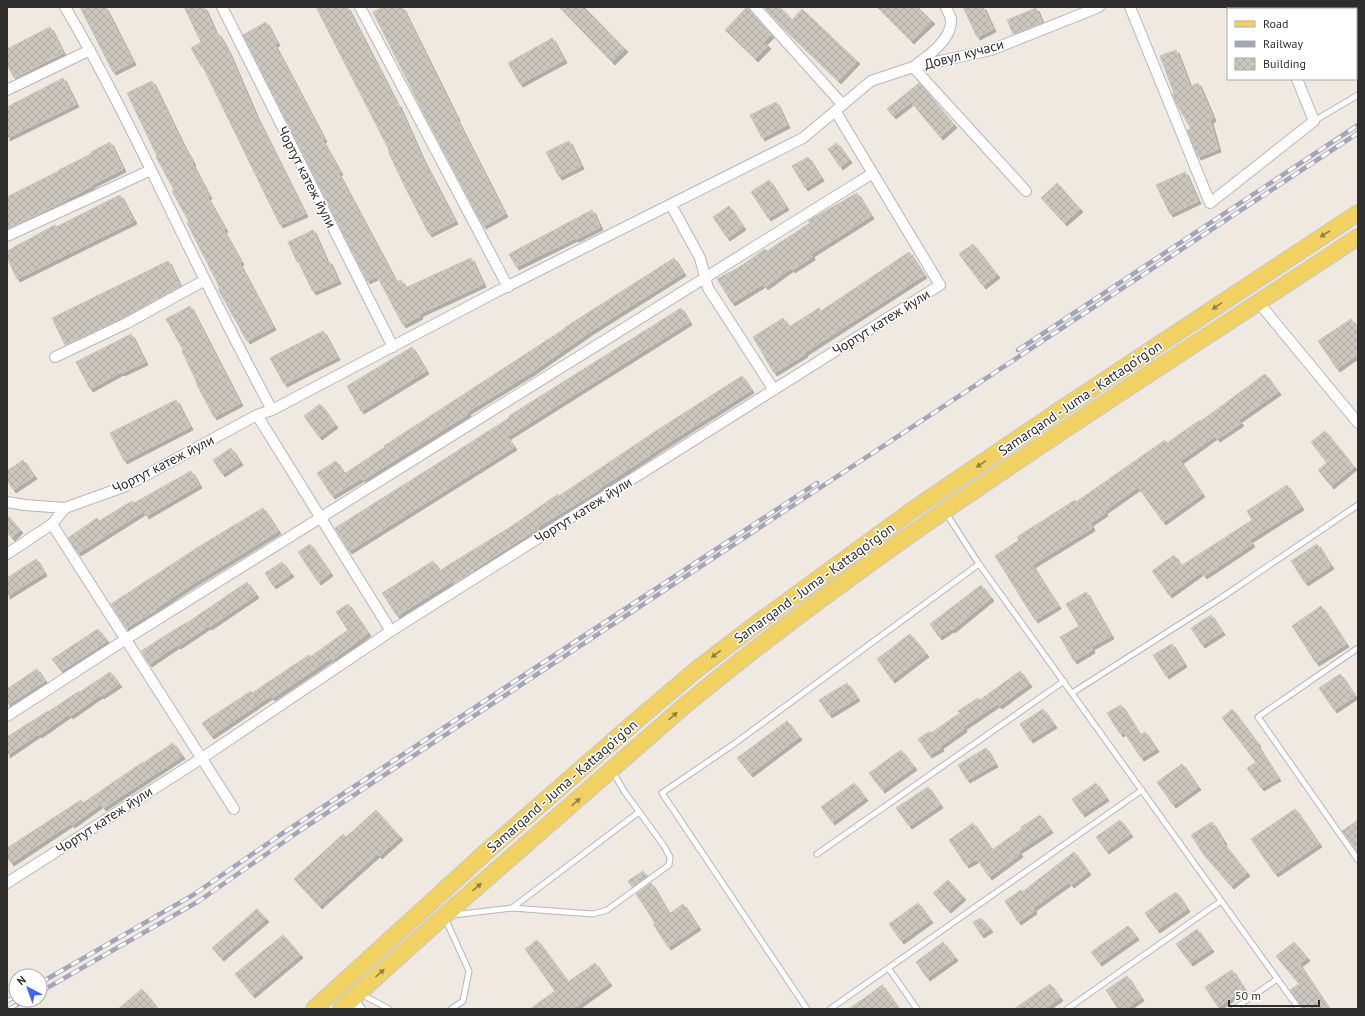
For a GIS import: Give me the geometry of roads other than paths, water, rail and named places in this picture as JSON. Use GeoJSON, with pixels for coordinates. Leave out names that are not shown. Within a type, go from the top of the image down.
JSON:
{"type":"FeatureCollection","features":[{"type":"Feature","properties":{"kind":"main road","name":"Samarqand - Juma - Kattaqo‘rg‘on"},"geometry":{"type":"LineString","coordinates":[[314,1009],[486,852],[696,670],[914,509],[1358,213]]}},
{"type":"Feature","properties":{"kind":"main road","name":"Samarqand - Juma - Kattaqo‘rg‘on"},"geometry":{"type":"LineString","coordinates":[[353,1003],[444,916],[722,675],[853,576],[945,511],[1087,414],[1358,237]]}},
{"type":"Feature","properties":{"kind":"main road"},"geometry":{"type":"LineString","coordinates":[[1077,399],[1087,414]]}},
{"type":"Feature","properties":{"kind":"street"},"geometry":{"type":"LineString","coordinates":[[65,7],[90,50],[272,410]]}},
{"type":"Feature","properties":{"kind":"street","name":"Чортут катеж йули"},"geometry":{"type":"LineString","coordinates":[[222,7],[393,347]]}},
{"type":"Feature","properties":{"kind":"street"},"geometry":{"type":"LineString","coordinates":[[360,7],[508,287]]}},
{"type":"Feature","properties":{"kind":"street"},"geometry":{"type":"LineString","coordinates":[[755,7],[840,108]]}},
{"type":"Feature","properties":{"kind":"street"},"geometry":{"type":"LineString","coordinates":[[946,7],[951,18],[949,32],[934,51],[913,67],[1026,191]]}},
{"type":"Feature","properties":{"kind":"street","name":"Довул кучаси"},"geometry":{"type":"LineString","coordinates":[[840,108],[871,81],[913,67],[991,50],[1099,7]]}},
{"type":"Feature","properties":{"kind":"street"},"geometry":{"type":"LineString","coordinates":[[1130,7],[1210,202],[1314,121],[1297,80]]}},
{"type":"Feature","properties":{"kind":"street"},"geometry":{"type":"LineString","coordinates":[[7,90],[90,50]]}},
{"type":"Feature","properties":{"kind":"street","name":"Чортут катеж йули"},"geometry":{"type":"LineString","coordinates":[[7,502],[66,508],[126,486],[257,415],[272,410],[508,287],[803,138],[840,108],[873,173],[940,285],[391,631],[202,758],[7,883]]}},
{"type":"Feature","properties":{"kind":"street"},"geometry":{"type":"LineString","coordinates":[[7,236],[151,170]]}},
{"type":"Feature","properties":{"kind":"street"},"geometry":{"type":"LineString","coordinates":[[7,716],[320,517],[873,173]]}},
{"type":"Feature","properties":{"kind":"street"},"geometry":{"type":"LineString","coordinates":[[671,205],[700,258],[708,288],[774,390]]}},
{"type":"Feature","properties":{"kind":"street"},"geometry":{"type":"LineString","coordinates":[[55,357],[127,323],[205,280]]}},
{"type":"Feature","properties":{"kind":"street"},"geometry":{"type":"LineString","coordinates":[[1259,303],[1358,423]]}},
{"type":"Feature","properties":{"kind":"street"},"geometry":{"type":"LineString","coordinates":[[257,415],[391,631]]}},
{"type":"Feature","properties":{"kind":"street","name":"Чортут катеж йули"},"geometry":{"type":"LineString","coordinates":[[7,554],[52,524],[66,508]]}},
{"type":"Feature","properties":{"kind":"street"},"geometry":{"type":"LineString","coordinates":[[52,524],[234,809]]}},
{"type":"Feature","properties":{"kind":"lane"},"geometry":{"type":"LineString","coordinates":[[1314,121],[1358,95]]}},
{"type":"Feature","properties":{"kind":"lane"},"geometry":{"type":"LineString","coordinates":[[1072,692],[1221,598],[1358,505]]}},
{"type":"Feature","properties":{"kind":"lane"},"geometry":{"type":"LineString","coordinates":[[945,511],[979,564],[1298,1009]]}},
{"type":"Feature","properties":{"kind":"lane"},"geometry":{"type":"LineString","coordinates":[[807,1009],[662,793],[734,744],[979,564]]}},
{"type":"Feature","properties":{"kind":"lane"},"geometry":{"type":"LineString","coordinates":[[1358,648],[1258,717],[1358,860]]}},
{"type":"Feature","properties":{"kind":"lane"},"geometry":{"type":"LineString","coordinates":[[817,854],[1064,682]]}},
{"type":"Feature","properties":{"kind":"lane"},"geometry":{"type":"LineString","coordinates":[[451,1009],[462,1001],[469,971],[444,916],[512,908],[593,914],[607,910],[669,865],[670,857],[664,846],[639,812],[612,770]]}},
{"type":"Feature","properties":{"kind":"lane"},"geometry":{"type":"LineString","coordinates":[[830,1009],[1142,790]]}},
{"type":"Feature","properties":{"kind":"lane"},"geometry":{"type":"LineString","coordinates":[[512,908],[639,812]]}},
{"type":"Feature","properties":{"kind":"lane"},"geometry":{"type":"LineString","coordinates":[[1067,1009],[1221,901]]}},
{"type":"Feature","properties":{"kind":"lane"},"geometry":{"type":"LineString","coordinates":[[889,969],[917,1009]]}},
{"type":"Feature","properties":{"kind":"lane"},"geometry":{"type":"LineString","coordinates":[[1234,1009],[1277,979]]}},
{"type":"Feature","properties":{"kind":"lane"},"geometry":{"type":"LineString","coordinates":[[353,1003],[389,1009]]}},
{"type":"Feature","properties":{"kind":"railway"},"geometry":{"type":"LineString","coordinates":[[1018,350],[1358,125]]}},
{"type":"Feature","properties":{"kind":"railway"},"geometry":{"type":"LineString","coordinates":[[48,987],[199,901],[301,830],[1358,133]]}},
{"type":"Feature","properties":{"kind":"railway"},"geometry":{"type":"LineString","coordinates":[[48,978],[193,895],[280,835],[817,483]]}}]}
